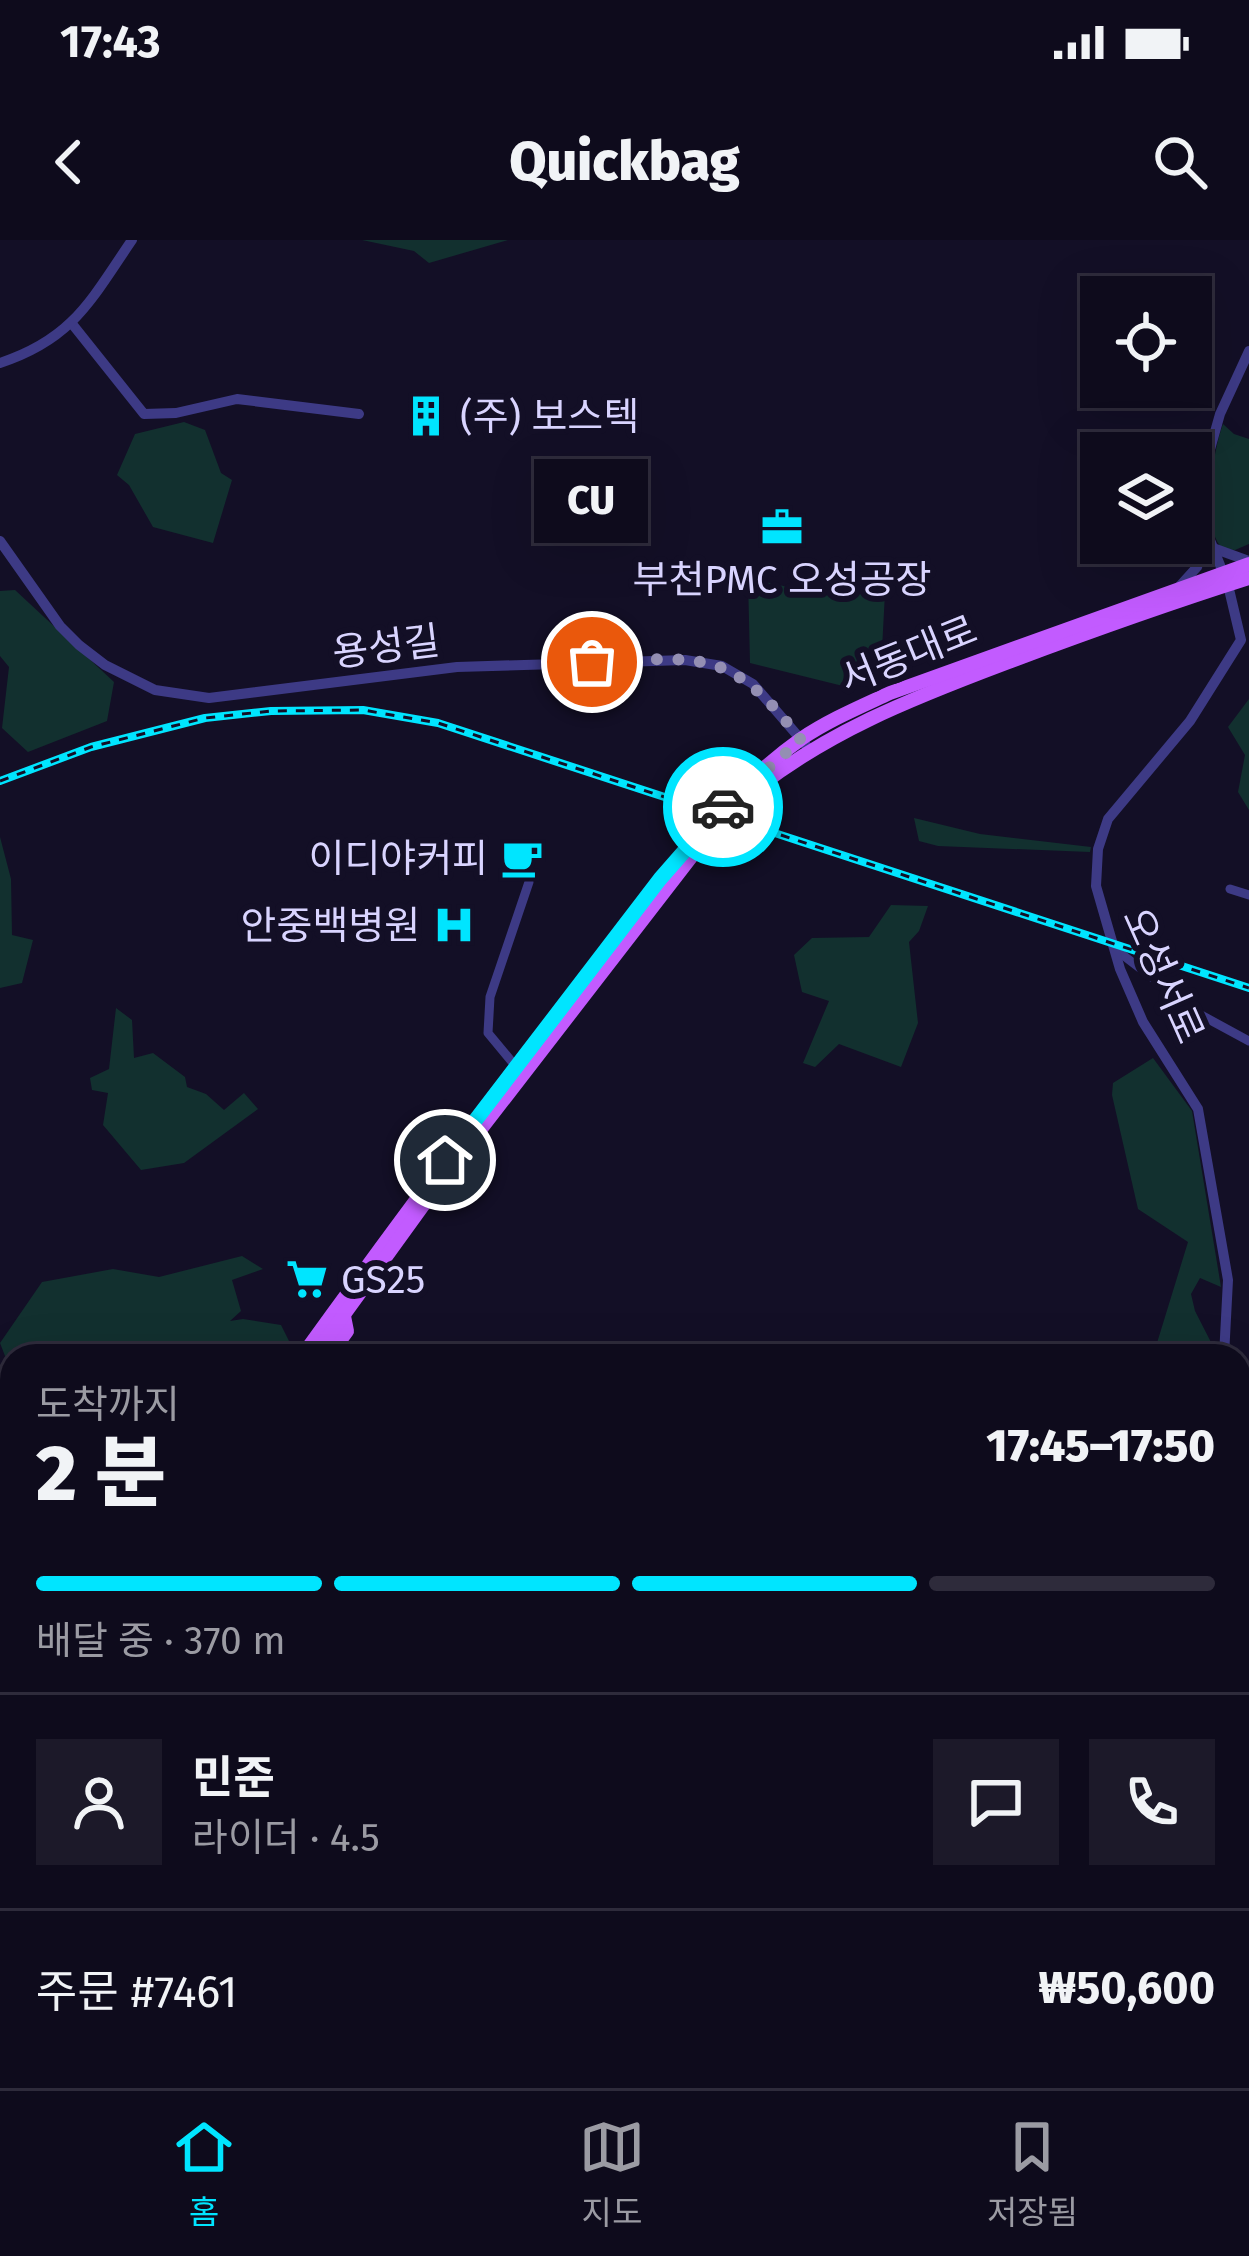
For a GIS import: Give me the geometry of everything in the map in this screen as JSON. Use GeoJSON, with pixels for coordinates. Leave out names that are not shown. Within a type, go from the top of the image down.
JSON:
{"type":"FeatureCollection","features":[{"type":"Feature","properties":{"kind":"main road","name":"서동대로"},"geometry":{"type":"LineString","coordinates":[[805,745],[942,687],[1200,595],[1249,562]]}},
{"type":"Feature","properties":{"kind":"main road","name":"서동대로"},"geometry":{"type":"LineString","coordinates":[[319,1344],[708,821],[832,719],[890,693],[1176,590],[1226,578],[1249,578]]}},
{"type":"Feature","properties":{"kind":"main road","name":"서동대로"},"geometry":{"type":"LineString","coordinates":[[320,1344],[521,1070]]}},
{"type":"Feature","properties":{"kind":"main road"},"geometry":{"type":"LineString","coordinates":[[426,1202],[456,1193]]}},
{"type":"Feature","properties":{"kind":"street"},"geometry":{"type":"LineString","coordinates":[[0,363],[73,325],[132,240]]}},
{"type":"Feature","properties":{"kind":"street"},"geometry":{"type":"LineString","coordinates":[[73,325],[144,414],[176,413],[237,399],[359,414]]}},
{"type":"Feature","properties":{"kind":"street"},"geometry":{"type":"LineString","coordinates":[[1212,439],[1249,351]]}},
{"type":"Feature","properties":{"kind":"street"},"geometry":{"type":"LineString","coordinates":[[1212,539],[1249,562]]}},
{"type":"Feature","properties":{"kind":"street","name":"용성길"},"geometry":{"type":"LineString","coordinates":[[0,541],[60,626],[79,645],[131,680],[181,696],[230,697],[457,667],[685,659],[722,666],[753,684],[805,745]]}},
{"type":"Feature","properties":{"kind":"street","name":"오성서로"},"geometry":{"type":"LineString","coordinates":[[1212,546],[1226,578],[1244,646],[1190,721],[1108,819],[1098,849],[1096,886],[1143,1022],[1198,1109],[1228,1280],[1225,1344]]}},
{"type":"Feature","properties":{"kind":"street"},"geometry":{"type":"LineString","coordinates":[[1176,590],[1198,564]]}},
{"type":"Feature","properties":{"kind":"street"},"geometry":{"type":"LineString","coordinates":[[1200,595],[1236,610]]}},
{"type":"Feature","properties":{"kind":"street"},"geometry":{"type":"LineString","coordinates":[[521,1070],[488,1034],[490,997],[529,882]]}},
{"type":"Feature","properties":{"kind":"street"},"geometry":{"type":"LineString","coordinates":[[1230,889],[1249,895]]}},
{"type":"Feature","properties":{"kind":"street"},"geometry":{"type":"LineString","coordinates":[[1114,948],[1201,1016],[1249,1041]]}},
{"type":"Feature","properties":{"kind":"green space"},"geometry":{"type":"Polygon","coordinates":[[[362,240],[508,240],[429,263],[414,251],[362,240]]]}},
{"type":"Feature","properties":{"kind":"green space"},"geometry":{"type":"Polygon","coordinates":[[[184,422],[205,430],[221,473],[232,480],[213,543],[153,527],[129,485],[117,475],[135,434],[184,422]]]}},
{"type":"Feature","properties":{"kind":"green space"},"geometry":{"type":"Polygon","coordinates":[[[1223,424],[1249,439],[1249,544],[1235,550],[1223,549],[1212,525],[1216,452],[1223,424]]]}},
{"type":"Feature","properties":{"kind":"green space"},"geometry":{"type":"Polygon","coordinates":[[[886,573],[881,669],[843,686],[750,663],[748,578],[806,591],[886,573]]]}},
{"type":"Feature","properties":{"kind":"green space"},"geometry":{"type":"Polygon","coordinates":[[[15,590],[114,682],[107,721],[28,752],[2,728],[9,667],[0,656],[0,591],[15,590]]]}},
{"type":"Feature","properties":{"kind":"green space"},"geometry":{"type":"Polygon","coordinates":[[[1249,699],[1249,810],[1238,792],[1245,755],[1228,727],[1249,699]]]}},
{"type":"Feature","properties":{"kind":"green space"},"geometry":{"type":"Polygon","coordinates":[[[914,818],[980,834],[1091,847],[1090,852],[938,846],[919,841],[914,818]]]}},
{"type":"Feature","properties":{"kind":"green space"},"geometry":{"type":"Polygon","coordinates":[[[0,837],[11,879],[12,935],[33,940],[22,983],[0,988],[0,837]]]}},
{"type":"Feature","properties":{"kind":"green space"},"geometry":{"type":"Polygon","coordinates":[[[891,905],[928,906],[919,931],[909,942],[918,1023],[901,1067],[839,1044],[815,1067],[803,1063],[829,1001],[802,992],[794,955],[812,938],[869,937],[891,905]]]}},
{"type":"Feature","properties":{"kind":"green space"},"geometry":{"type":"Polygon","coordinates":[[[116,1008],[132,1020],[134,1058],[153,1053],[185,1077],[187,1087],[206,1094],[224,1110],[244,1093],[258,1109],[184,1163],[141,1170],[103,1125],[108,1093],[92,1090],[90,1078],[109,1069],[116,1008]]]}},
{"type":"Feature","properties":{"kind":"green space"},"geometry":{"type":"Polygon","coordinates":[[[1153,1058],[1192,1111],[1221,1287],[1200,1278],[1191,1294],[1212,1344],[1157,1344],[1188,1242],[1138,1209],[1113,1083],[1153,1058]]]}},
{"type":"Feature","properties":{"kind":"green space"},"geometry":{"type":"Polygon","coordinates":[[[242,1256],[263,1269],[232,1280],[241,1311],[230,1321],[281,1325],[289,1341],[0,1344],[42,1282],[113,1269],[159,1277],[242,1256]]]}},
{"type":"Feature","properties":{"kind":"railway"},"geometry":{"type":"LineString","coordinates":[[0,781],[91,747],[205,718],[271,711],[363,710],[438,723],[1249,988]]}},
{"type":"Feature","properties":{"kind":"way so far"},"geometry":{"type":"LineString","coordinates":[[592,662],[704,662],[722,666],[765,694],[801,740],[723,807]]}},
{"type":"Feature","properties":{"kind":"place","name":"(주) 보스텍"},"geometry":{"type":"Point","coordinates":[426,416]}},
{"type":"Feature","properties":{"kind":"place","name":"부천PMC 오성공장"},"geometry":{"type":"Point","coordinates":[782,527]}},
{"type":"Feature","properties":{"kind":"place","name":"CU"},"geometry":{"type":"Point","coordinates":[592,662]}},
{"type":"Feature","properties":{"kind":"place","name":"이디야커피"},"geometry":{"type":"Point","coordinates":[522,858]}},
{"type":"Feature","properties":{"kind":"place","name":"안중백병원"},"geometry":{"type":"Point","coordinates":[454,925]}},
{"type":"Feature","properties":{"kind":"place","name":"GS25"},"geometry":{"type":"Point","coordinates":[307,1279]}},
{"type":"Feature","properties":{"kind":"route"},"geometry":{"type":"LineString","coordinates":[[445,1160],[660,879],[723,807]]}}]}
